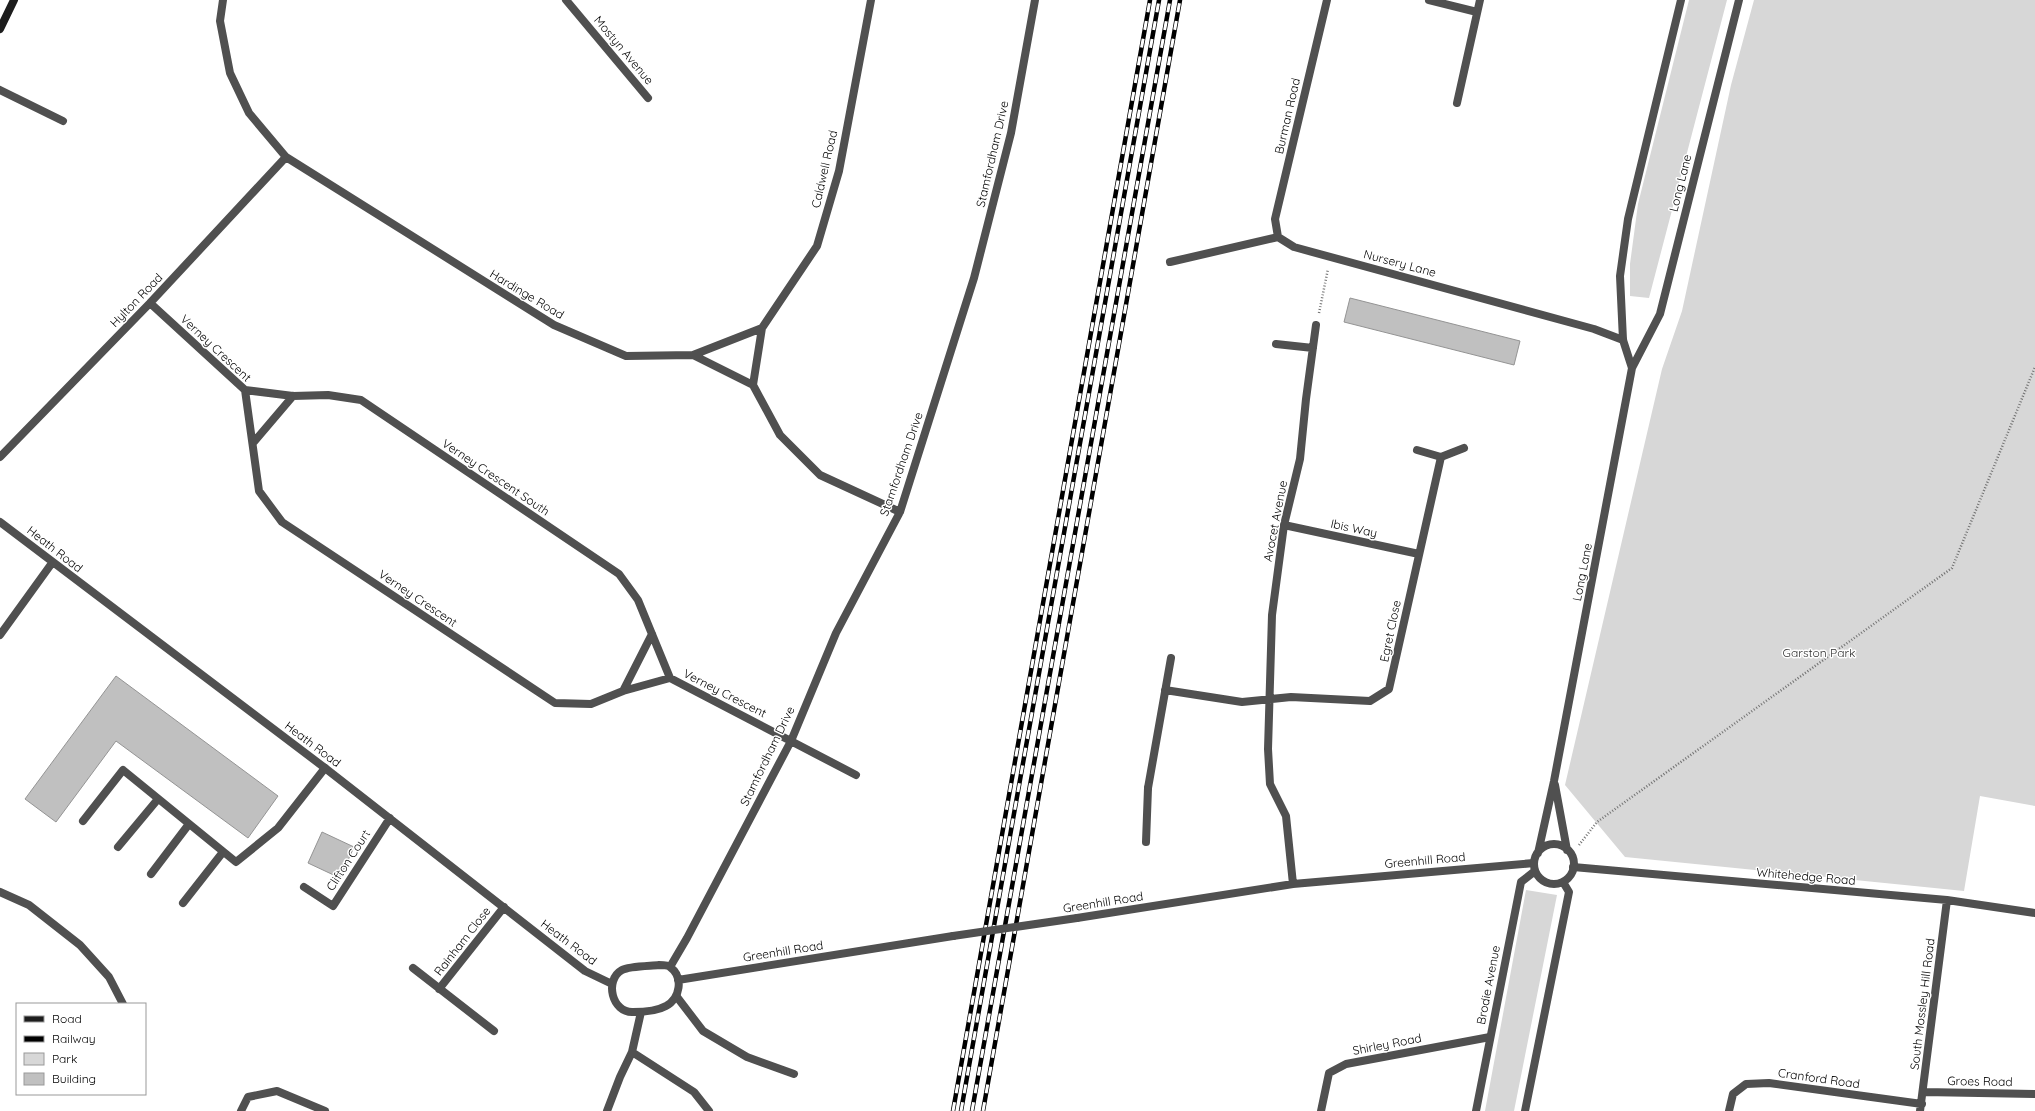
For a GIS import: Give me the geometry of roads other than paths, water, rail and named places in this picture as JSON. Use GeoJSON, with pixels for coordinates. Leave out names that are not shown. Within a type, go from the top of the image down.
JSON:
{"type":"FeatureCollection","features":[{"type":"Feature","properties":{"kind":"main road"},"geometry":{"type":"LineString","coordinates":[[0,29],[14,0]]}},
{"type":"Feature","properties":{"kind":"street","name":"Hardinge Road"},"geometry":{"type":"LineString","coordinates":[[223,0],[220,21],[230,73],[249,113],[286,157],[554,325],[626,356],[693,355],[753,385]]}},
{"type":"Feature","properties":{"kind":"street","name":"Mostyn Avenue"},"geometry":{"type":"LineString","coordinates":[[566,0],[648,98]]}},
{"type":"Feature","properties":{"kind":"street","name":"Caldwell Road"},"geometry":{"type":"LineString","coordinates":[[753,385],[762,328],[817,246],[838,171],[871,0]]}},
{"type":"Feature","properties":{"kind":"street","name":"Stamfordham Drive"},"geometry":{"type":"LineString","coordinates":[[670,967],[694,925],[791,741],[836,633],[900,512],[974,278],[1011,133],[1035,0]]}},
{"type":"Feature","properties":{"kind":"street","name":"Burman Road"},"geometry":{"type":"LineString","coordinates":[[1278,237],[1275,219],[1327,0]]}},
{"type":"Feature","properties":{"kind":"street"},"geometry":{"type":"LineString","coordinates":[[1429,0],[1477,12]]}},
{"type":"Feature","properties":{"kind":"street"},"geometry":{"type":"LineString","coordinates":[[1457,102],[1480,0]]}},
{"type":"Feature","properties":{"kind":"street","name":"Long Lane"},"geometry":{"type":"LineString","coordinates":[[1632,368],[1623,340],[1620,276],[1628,219],[1681,0]]}},
{"type":"Feature","properties":{"kind":"street","name":"Long Lane"},"geometry":{"type":"LineString","coordinates":[[1538,853],[1554,781],[1632,368],[1660,314],[1739,0]]}},
{"type":"Feature","properties":{"kind":"street"},"geometry":{"type":"LineString","coordinates":[[0,90],[63,121]]}},
{"type":"Feature","properties":{"kind":"street","name":"Hylton Road"},"geometry":{"type":"LineString","coordinates":[[0,457],[150,303],[286,157]]}},
{"type":"Feature","properties":{"kind":"street"},"geometry":{"type":"LineString","coordinates":[[1170,262],[1278,237]]}},
{"type":"Feature","properties":{"kind":"street","name":"Nursery Lane"},"geometry":{"type":"LineString","coordinates":[[1278,237],[1294,247],[1594,329],[1623,340]]}},
{"type":"Feature","properties":{"kind":"street","name":"Verney Crescent"},"geometry":{"type":"LineString","coordinates":[[150,303],[245,390],[259,491],[282,522],[555,703],[591,704],[623,691],[670,678],[856,775]]}},
{"type":"Feature","properties":{"kind":"street","name":"Avocet Avenue"},"geometry":{"type":"LineString","coordinates":[[1293,884],[1286,816],[1270,784],[1268,749],[1272,615],[1284,525],[1300,459],[1316,325]]}},
{"type":"Feature","properties":{"kind":"street"},"geometry":{"type":"LineString","coordinates":[[693,355],[762,328]]}},
{"type":"Feature","properties":{"kind":"street"},"geometry":{"type":"LineString","coordinates":[[1276,344],[1313,348]]}},
{"type":"Feature","properties":{"kind":"street"},"geometry":{"type":"LineString","coordinates":[[753,385],[780,435],[820,475],[900,512]]}},
{"type":"Feature","properties":{"kind":"street","name":"Verney Crescent South"},"geometry":{"type":"LineString","coordinates":[[245,390],[293,396],[328,395],[361,400],[619,574],[638,600],[670,678]]}},
{"type":"Feature","properties":{"kind":"street"},"geometry":{"type":"LineString","coordinates":[[253,443],[293,396]]}},
{"type":"Feature","properties":{"kind":"street"},"geometry":{"type":"LineString","coordinates":[[1417,450],[1441,457],[1464,448]]}},
{"type":"Feature","properties":{"kind":"street","name":"Egret Close"},"geometry":{"type":"LineString","coordinates":[[1269,699],[1291,697],[1370,701],[1389,689],[1441,457]]}},
{"type":"Feature","properties":{"kind":"street","name":"Heath Road"},"geometry":{"type":"LineString","coordinates":[[0,522],[52,563],[325,768],[585,971],[612,984]]}},
{"type":"Feature","properties":{"kind":"street","name":"Ibis Way"},"geometry":{"type":"LineString","coordinates":[[1284,525],[1419,554]]}},
{"type":"Feature","properties":{"kind":"street"},"geometry":{"type":"LineString","coordinates":[[0,635],[52,563]]}},
{"type":"Feature","properties":{"kind":"street"},"geometry":{"type":"LineString","coordinates":[[623,691],[652,634]]}},
{"type":"Feature","properties":{"kind":"street"},"geometry":{"type":"LineString","coordinates":[[1146,842],[1148,788],[1171,658]]}},
{"type":"Feature","properties":{"kind":"street"},"geometry":{"type":"LineString","coordinates":[[1165,690],[1242,702],[1269,699]]}},
{"type":"Feature","properties":{"kind":"street"},"geometry":{"type":"LineString","coordinates":[[83,821],[123,770],[236,862],[278,828],[325,768]]}},
{"type":"Feature","properties":{"kind":"street","name":"Long Lane"},"geometry":{"type":"LineString","coordinates":[[1554,781],[1569,852]]}},
{"type":"Feature","properties":{"kind":"street"},"geometry":{"type":"LineString","coordinates":[[118,846],[158,798]]}},
{"type":"Feature","properties":{"kind":"street","name":"Clifton Court"},"geometry":{"type":"LineString","coordinates":[[304,886],[333,906],[390,818]]}},
{"type":"Feature","properties":{"kind":"street"},"geometry":{"type":"LineString","coordinates":[[150,874],[189,824]]}},
{"type":"Feature","properties":{"kind":"street"},"geometry":{"type":"LineString","coordinates":[[1555,844],[1569,852],[1573,867],[1567,879],[1563,882],[1550,884],[1543,881],[1534,867],[1538,853],[1548,845],[1555,844]]}},
{"type":"Feature","properties":{"kind":"street"},"geometry":{"type":"LineString","coordinates":[[183,903],[223,852]]}},
{"type":"Feature","properties":{"kind":"street","name":"Greenhill Road"},"geometry":{"type":"LineString","coordinates":[[678,980],[1293,884],[1534,867]]}},
{"type":"Feature","properties":{"kind":"street","name":"Brodie Avenue"},"geometry":{"type":"LineString","coordinates":[[1476,1111],[1521,882],[1534,867]]}},
{"type":"Feature","properties":{"kind":"street","name":"Whitehedge Road"},"geometry":{"type":"LineString","coordinates":[[1573,867],[1947,900],[2035,913]]}},
{"type":"Feature","properties":{"kind":"street"},"geometry":{"type":"LineString","coordinates":[[1525,1111],[1569,892],[1563,882]]}},
{"type":"Feature","properties":{"kind":"street"},"geometry":{"type":"LineString","coordinates":[[0,892],[29,905],[80,945],[109,977],[122,1003]]}},
{"type":"Feature","properties":{"kind":"street","name":"South Mossley Hill Road"},"geometry":{"type":"LineString","coordinates":[[1921,1107],[1947,900]]}},
{"type":"Feature","properties":{"kind":"street","name":"Rainham Close"},"geometry":{"type":"LineString","coordinates":[[439,989],[504,907]]}},
{"type":"Feature","properties":{"kind":"street"},"geometry":{"type":"LineString","coordinates":[[658,965],[670,967],[676,973],[679,990],[676,997],[666,1006],[641,1012],[626,1013],[619,1008],[613,998],[612,984],[615,976],[622,969],[658,965]]}},
{"type":"Feature","properties":{"kind":"street","name":"Rainham Close"},"geometry":{"type":"LineString","coordinates":[[413,968],[494,1031]]}},
{"type":"Feature","properties":{"kind":"street"},"geometry":{"type":"LineString","coordinates":[[676,997],[703,1031],[747,1057],[794,1074]]}},
{"type":"Feature","properties":{"kind":"street"},"geometry":{"type":"LineString","coordinates":[[606,1111],[620,1076],[632,1052],[641,1012]]}},
{"type":"Feature","properties":{"kind":"street","name":"Shirley Road"},"geometry":{"type":"LineString","coordinates":[[1321,1111],[1329,1073],[1346,1064],[1490,1037]]}},
{"type":"Feature","properties":{"kind":"street"},"geometry":{"type":"LineString","coordinates":[[632,1052],[694,1092],[709,1111]]}},
{"type":"Feature","properties":{"kind":"street","name":"Cranford Road"},"geometry":{"type":"LineString","coordinates":[[1729,1111],[1733,1094],[1746,1084],[1769,1083],[1921,1107]]}},
{"type":"Feature","properties":{"kind":"street"},"geometry":{"type":"LineString","coordinates":[[240,1111],[248,1097],[277,1091],[325,1111]]}},
{"type":"Feature","properties":{"kind":"street","name":"Groes Road"},"geometry":{"type":"LineString","coordinates":[[1924,1092],[2035,1094]]}},
{"type":"Feature","properties":{"kind":"railway"},"geometry":{"type":"LineString","coordinates":[[953,1111],[1150,0]]}},
{"type":"Feature","properties":{"kind":"railway"},"geometry":{"type":"LineString","coordinates":[[961,1111],[1159,0]]}},
{"type":"Feature","properties":{"kind":"railway"},"geometry":{"type":"LineString","coordinates":[[972,1111],[1170,0]]}},
{"type":"Feature","properties":{"kind":"railway"},"geometry":{"type":"LineString","coordinates":[[983,1111],[1180,0]]}},
{"type":"Feature","properties":{"kind":"park label","name":"Garston Park"},"geometry":{"type":"Point","coordinates":[1819,652]}}]}
